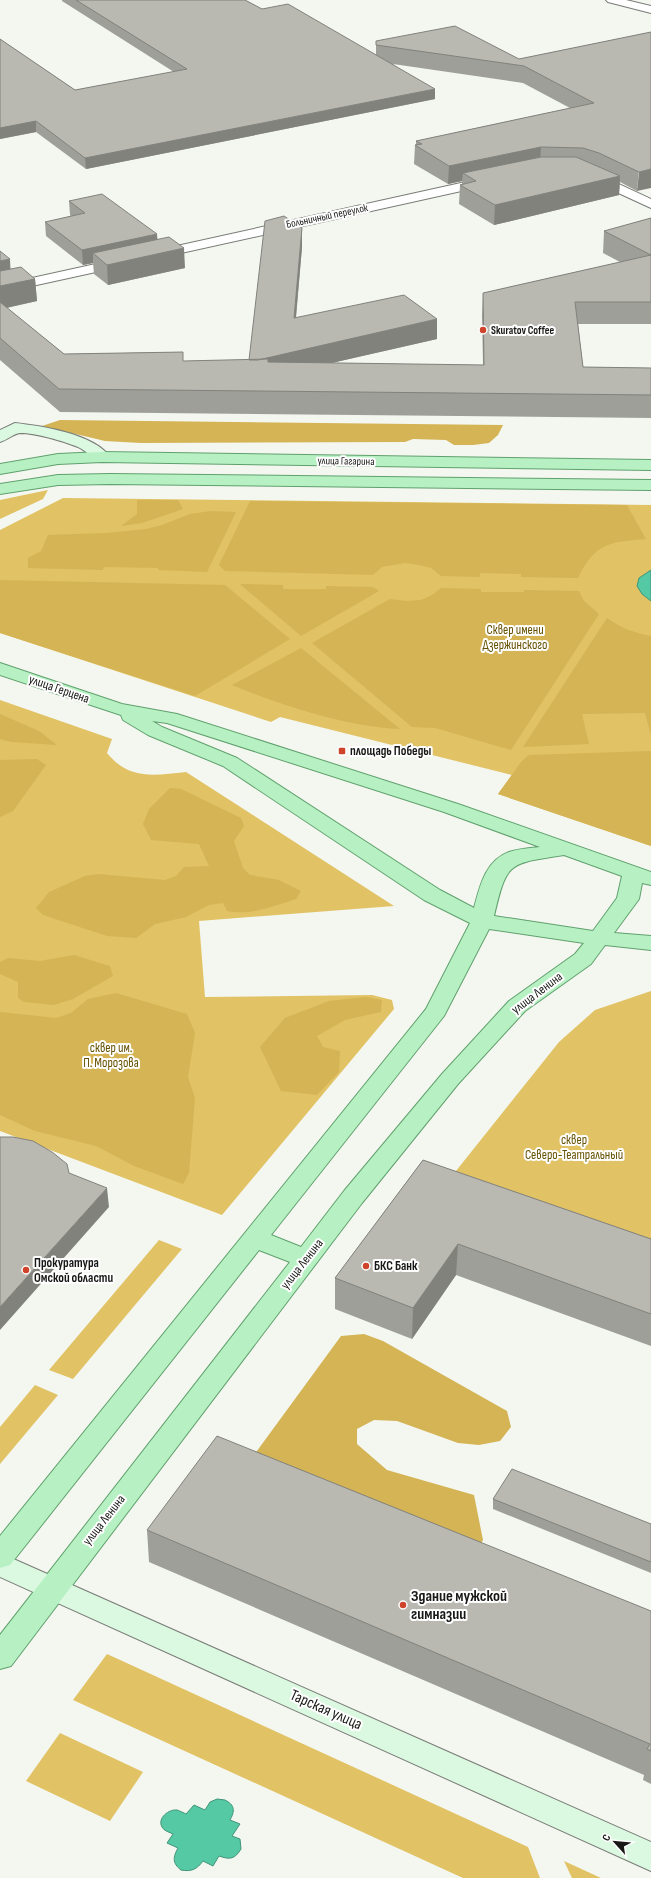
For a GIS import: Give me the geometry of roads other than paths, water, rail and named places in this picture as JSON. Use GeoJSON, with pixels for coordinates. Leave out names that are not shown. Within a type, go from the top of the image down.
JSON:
{"type":"FeatureCollection","features":[{"type":"Feature","properties":{"kind":"main road","name":"улица Гагарина"},"geometry":{"type":"LineString","coordinates":[[0,469],[40,461],[102,457],[651,465]]}},
{"type":"Feature","properties":{"kind":"main road"},"geometry":{"type":"LineString","coordinates":[[562,464],[564,484]]}},
{"type":"Feature","properties":{"kind":"main road","name":"улица Гагарина"},"geometry":{"type":"LineString","coordinates":[[0,489],[58,480],[651,485]]}},
{"type":"Feature","properties":{"kind":"main road","name":"улица Герцена"},"geometry":{"type":"LineString","coordinates":[[0,669],[118,709]]}},
{"type":"Feature","properties":{"kind":"main road"},"geometry":{"type":"LineString","coordinates":[[118,709],[170,718],[451,808],[642,876],[628,899],[598,938]]}},
{"type":"Feature","properties":{"kind":"main road"},"geometry":{"type":"LineString","coordinates":[[118,709],[155,731],[230,762],[407,880],[482,921],[598,938],[651,942]]}},
{"type":"Feature","properties":{"kind":"main road"},"geometry":{"type":"LineString","coordinates":[[0,1557],[436,1011],[482,921],[491,884],[498,869],[515,857],[564,849]]}},
{"type":"Feature","properties":{"kind":"main road","name":"улица Ленина"},"geometry":{"type":"LineString","coordinates":[[0,1657],[306,1258],[435,1097],[490,1034],[517,1006],[583,959],[598,938]]}},
{"type":"Feature","properties":{"kind":"main road"},"geometry":{"type":"LineString","coordinates":[[255,1239],[306,1258]]}},
{"type":"Feature","properties":{"kind":"street"},"geometry":{"type":"LineString","coordinates":[[612,0],[651,10]]}},
{"type":"Feature","properties":{"kind":"street"},"geometry":{"type":"LineString","coordinates":[[582,173],[592,176],[651,204]]}},
{"type":"Feature","properties":{"kind":"street","name":"Больничный переулок"},"geometry":{"type":"LineString","coordinates":[[0,289],[500,178]]}},
{"type":"Feature","properties":{"kind":"street"},"geometry":{"type":"LineString","coordinates":[[0,437],[10,424],[85,444],[102,457]]}},
{"type":"Feature","properties":{"kind":"street","name":"Тарская улица"},"geometry":{"type":"LineString","coordinates":[[0,1564],[651,1857]]}},
{"type":"Feature","properties":{"kind":"place","name":"Skuratov Coffee"},"geometry":{"type":"Point","coordinates":[483,330]}},
{"type":"Feature","properties":{"kind":"place","name":"площадь Победы"},"geometry":{"type":"Point","coordinates":[342,751]}},
{"type":"Feature","properties":{"kind":"place","name":"БКС Банк"},"geometry":{"type":"Point","coordinates":[366,1266]}},
{"type":"Feature","properties":{"kind":"place","name":"Прокуратура Омской области"},"geometry":{"type":"Point","coordinates":[26,1270]}},
{"type":"Feature","properties":{"kind":"place","name":"Здание мужской гимназии"},"geometry":{"type":"Point","coordinates":[403,1605]}},
{"type":"Feature","properties":{"kind":"park label","name":"Сквер имени Дзержинского"},"geometry":{"type":"Point","coordinates":[515,638]}},
{"type":"Feature","properties":{"kind":"park label","name":"сквер им. П. Морозова"},"geometry":{"type":"Point","coordinates":[111,1056]}},
{"type":"Feature","properties":{"kind":"park label","name":"сквер Северо-Театральный"},"geometry":{"type":"Point","coordinates":[574,1148]}}]}
